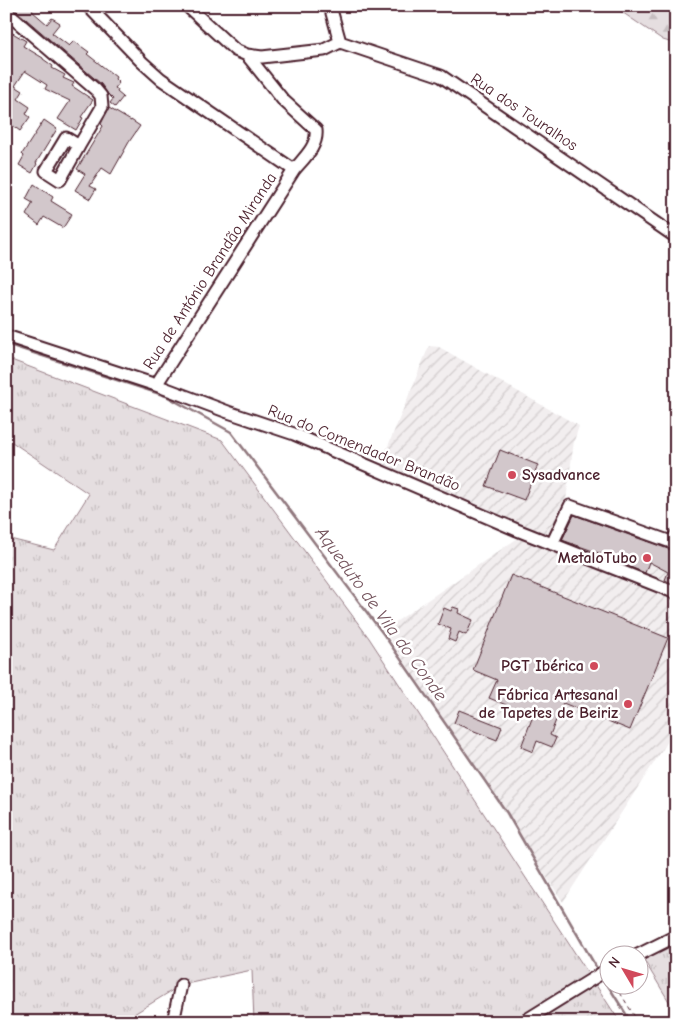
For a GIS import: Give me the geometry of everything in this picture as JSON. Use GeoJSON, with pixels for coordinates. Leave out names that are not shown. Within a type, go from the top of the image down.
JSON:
{"type":"FeatureCollection","features":[{"type":"Feature","properties":{"kind":"street","name":"Rua de António Brandão Miranda"},"geometry":{"type":"LineString","coordinates":[[88,6],[161,79],[294,170],[156,385]]}},
{"type":"Feature","properties":{"kind":"street"},"geometry":{"type":"LineString","coordinates":[[188,6],[236,50],[247,55],[262,57],[324,50],[340,42],[330,6]]}},
{"type":"Feature","properties":{"kind":"street"},"geometry":{"type":"LineString","coordinates":[[6,12],[101,96],[102,107],[82,140]]}},
{"type":"Feature","properties":{"kind":"street","name":"Rua dos Touralhos"},"geometry":{"type":"LineString","coordinates":[[340,42],[442,76],[676,237]]}},
{"type":"Feature","properties":{"kind":"street"},"geometry":{"type":"LineString","coordinates":[[247,55],[283,100],[316,130],[317,136],[311,150],[294,170]]}},
{"type":"Feature","properties":{"kind":"street","name":"Rua do Comendador Brandão"},"geometry":{"type":"LineString","coordinates":[[6,336],[156,385],[294,434],[552,544],[676,593]]}},
{"type":"Feature","properties":{"kind":"street"},"geometry":{"type":"LineString","coordinates":[[552,544],[570,506],[671,542],[676,536]]}},
{"type":"Feature","properties":{"kind":"street"},"geometry":{"type":"LineString","coordinates":[[650,949],[676,936]]}},
{"type":"Feature","properties":{"kind":"street"},"geometry":{"type":"LineString","coordinates":[[523,1022],[600,974]]}},
{"type":"Feature","properties":{"kind":"street"},"geometry":{"type":"LineString","coordinates":[[173,1022],[181,985]]}},
{"type":"Feature","properties":{"kind":"path"},"geometry":{"type":"LineString","coordinates":[[622,996],[638,1022]]}},
{"type":"Feature","properties":{"kind":"shaded area"},"geometry":{"type":"Polygon","coordinates":[[[429,346],[439,347],[579,426],[574,441],[566,500],[664,538],[676,537],[676,729],[563,902],[384,630],[518,538],[522,528],[381,463],[429,346]]]}},
{"type":"Feature","properties":{"kind":"green space"},"geometry":{"type":"Polygon","coordinates":[[[613,6],[676,6],[676,44],[663,40],[613,6]]]}},
{"type":"Feature","properties":{"kind":"green space"},"geometry":{"type":"Polygon","coordinates":[[[6,358],[222,440],[369,638],[600,991],[600,996],[603,996],[620,1022],[254,1022],[252,970],[181,985],[121,1022],[6,1022],[6,538],[54,550],[89,494],[6,438],[6,358]]]}},
{"type":"Feature","properties":{"kind":"green space"},"geometry":{"type":"Polygon","coordinates":[[[676,941],[676,1013],[650,970],[650,953],[676,941]]]}},
{"type":"Feature","properties":{"kind":"building"},"geometry":{"type":"Polygon","coordinates":[[[11,6],[36,6],[32,11],[47,24],[52,18],[60,23],[52,33],[69,46],[74,41],[116,77],[115,79],[119,83],[115,88],[123,97],[115,107],[110,103],[113,99],[101,84],[11,6]]]}},
{"type":"Feature","properties":{"kind":"building"},"geometry":{"type":"Polygon","coordinates":[[[6,29],[26,41],[23,46],[43,58],[53,66],[52,68],[65,75],[63,78],[74,83],[72,86],[93,100],[81,117],[83,118],[76,130],[58,119],[70,101],[45,89],[47,85],[25,71],[15,86],[23,91],[18,99],[30,107],[26,114],[30,117],[20,131],[12,125],[6,134],[6,29]]]}},
{"type":"Feature","properties":{"kind":"building"},"geometry":{"type":"Polygon","coordinates":[[[109,108],[140,126],[111,174],[102,168],[90,186],[96,189],[90,199],[75,190],[85,174],[77,169],[103,126],[101,124],[109,108]]]}},
{"type":"Feature","properties":{"kind":"building"},"geometry":{"type":"Polygon","coordinates":[[[44,120],[57,129],[32,173],[19,165],[24,156],[22,154],[44,120]]]}},
{"type":"Feature","properties":{"kind":"building"},"geometry":{"type":"Polygon","coordinates":[[[34,184],[53,197],[51,201],[72,214],[63,228],[44,217],[39,225],[26,215],[33,203],[26,199],[34,184]]]}},
{"type":"Feature","properties":{"kind":"building","name":"Sysadvance"},"geometry":{"type":"Polygon","coordinates":[[[500,450],[538,465],[524,500],[486,486],[500,450]]]}},
{"type":"Feature","properties":{"kind":"building"},"geometry":{"type":"Polygon","coordinates":[[[574,515],[668,549],[676,550],[676,585],[665,580],[668,572],[649,562],[645,573],[610,559],[610,557],[562,540],[574,515]]]}},
{"type":"Feature","properties":{"kind":"building"},"geometry":{"type":"Polygon","coordinates":[[[511,575],[668,638],[630,730],[563,703],[550,735],[556,738],[552,747],[537,741],[533,752],[521,747],[533,716],[489,698],[497,680],[473,670],[511,575]]]}},
{"type":"Feature","properties":{"kind":"building"},"geometry":{"type":"Polygon","coordinates":[[[453,607],[459,609],[458,613],[473,620],[466,635],[459,632],[455,642],[448,639],[451,629],[438,624],[444,608],[451,611],[453,607]]]}},
{"type":"Feature","properties":{"kind":"building"},"geometry":{"type":"Polygon","coordinates":[[[459,710],[502,727],[497,740],[454,723],[459,710]]]}},
{"type":"Feature","properties":{"kind":"waterway","name":"Aqueduto de Vila do Conde"},"geometry":{"type":"LineString","coordinates":[[6,344],[166,396],[231,432],[384,635],[507,813],[599,972]]}},
{"type":"Feature","properties":{"kind":"waterway","name":"Aqueduto de Vila do Conde"},"geometry":{"type":"LineString","coordinates":[[615,996],[631,1022]]}},
{"type":"Feature","properties":{"kind":"place","name":"Sysadvance"},"geometry":{"type":"Point","coordinates":[512,475]}},
{"type":"Feature","properties":{"kind":"place","name":"MetaloTubo"},"geometry":{"type":"Point","coordinates":[647,558]}},
{"type":"Feature","properties":{"kind":"place","name":"PGT Ibérica"},"geometry":{"type":"Point","coordinates":[594,666]}},
{"type":"Feature","properties":{"kind":"place","name":"Fábrica Artesanal de Tapetes de Beiriz"},"geometry":{"type":"Point","coordinates":[628,704]}}]}
